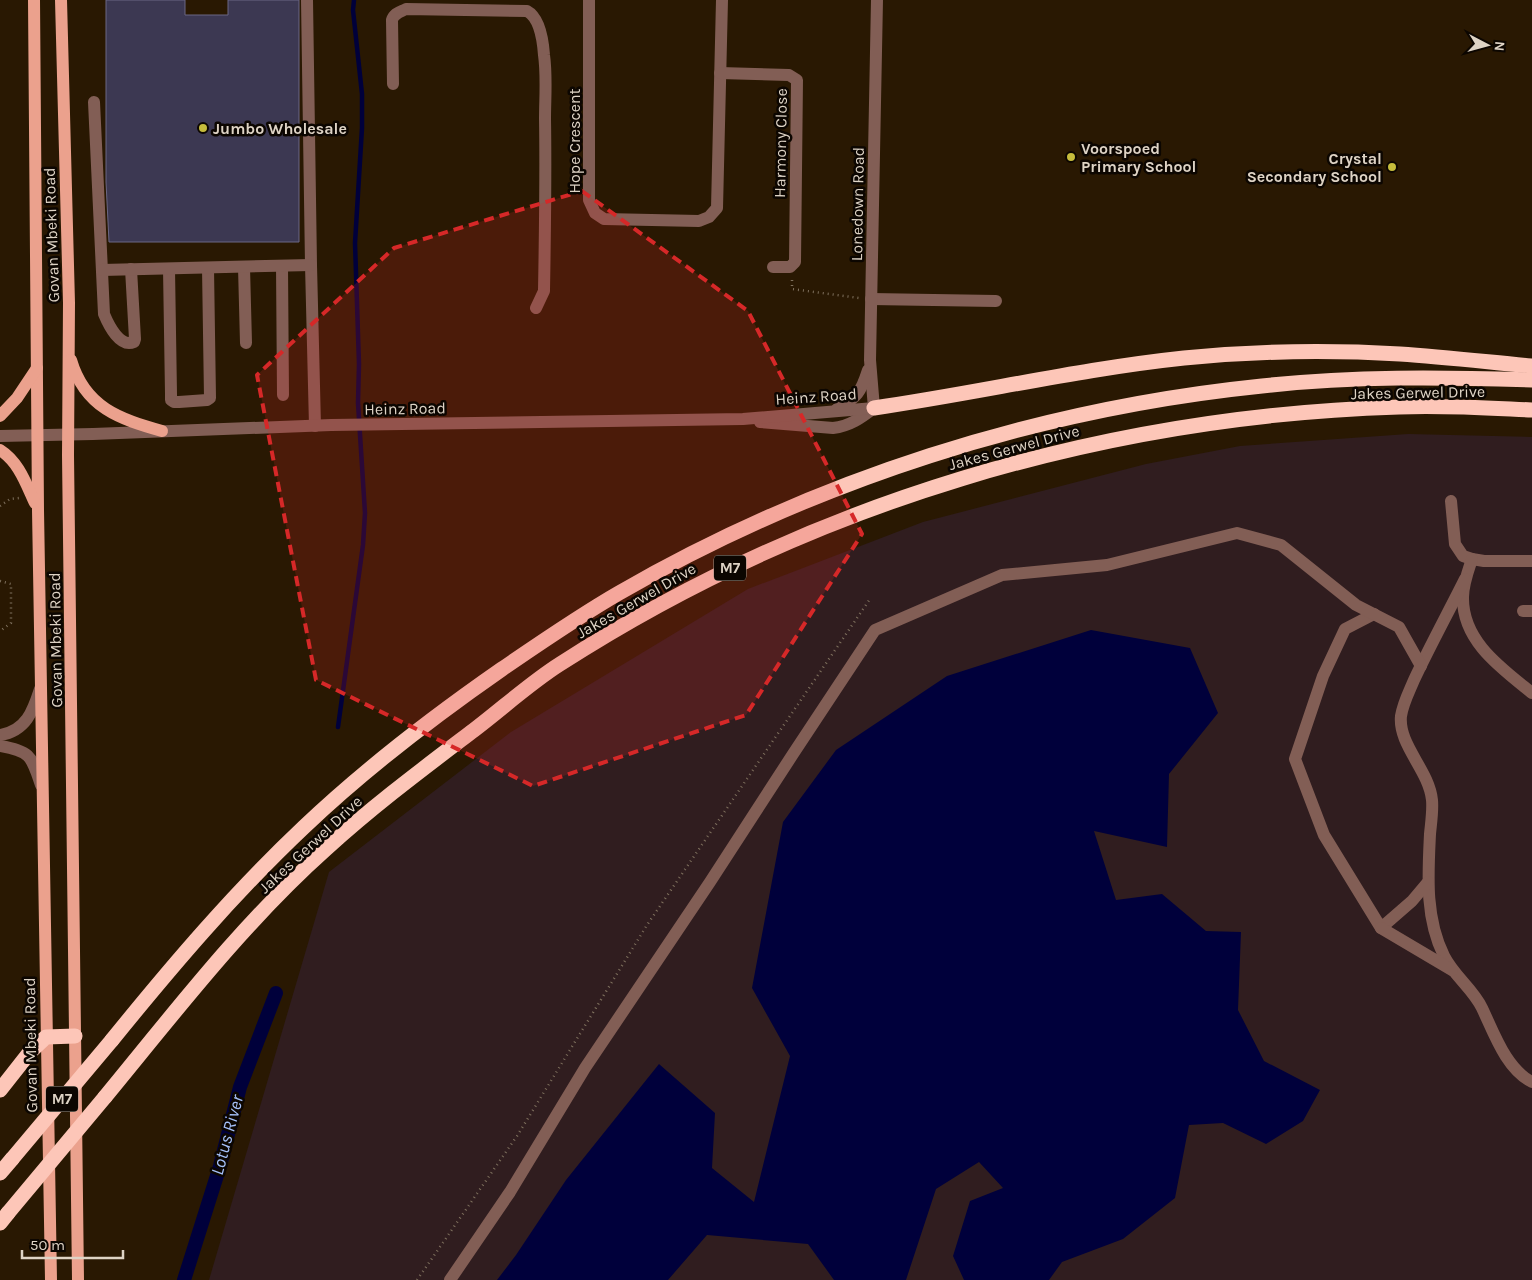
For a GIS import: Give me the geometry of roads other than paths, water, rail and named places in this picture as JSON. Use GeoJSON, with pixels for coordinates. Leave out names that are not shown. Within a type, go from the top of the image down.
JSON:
{"type":"FeatureCollection","features":[{"type":"Feature","properties":{"kind":"highway"},"geometry":{"type":"LineString","coordinates":[[874,408],[1134,364],[1231,355],[1357,352],[1532,366]]}},
{"type":"Feature","properties":{"kind":"highway","name":"Jakes Gerwel Drive"},"geometry":{"type":"LineString","coordinates":[[0,1174],[174,964],[240,890],[305,826],[382,757],[467,693],[539,644],[609,599],[698,550],[795,504],[888,470],[974,442],[1111,408],[1264,385],[1336,380],[1398,377],[1532,380]]}},
{"type":"Feature","properties":{"kind":"highway","name":"Jakes Gerwel Drive"},"geometry":{"type":"LineString","coordinates":[[4,1218],[187,997],[257,917],[324,851],[400,785],[556,666],[630,621],[715,575],[807,534],[890,501],[980,472],[1120,438],[1257,417],[1380,408],[1474,407],[1532,410]]}},
{"type":"Feature","properties":{"kind":"highway"},"geometry":{"type":"LineString","coordinates":[[0,1090],[30,1052],[46,1037],[75,1036]]}},
{"type":"Feature","properties":{"kind":"main road","name":"Govan Mbeki Road"},"geometry":{"type":"LineString","coordinates":[[34,0],[40,688],[51,1280]]}},
{"type":"Feature","properties":{"kind":"main road","name":"Govan Mbeki Road"},"geometry":{"type":"LineString","coordinates":[[62,0],[70,303],[69,435],[78,1280]]}},
{"type":"Feature","properties":{"kind":"main road"},"geometry":{"type":"LineString","coordinates":[[69,351],[81,384],[98,404],[123,420],[162,431]]}},
{"type":"Feature","properties":{"kind":"main road"},"geometry":{"type":"LineString","coordinates":[[0,416],[17,398],[37,368]]}},
{"type":"Feature","properties":{"kind":"main road"},"geometry":{"type":"LineString","coordinates":[[0,450],[19,471],[38,510]]}},
{"type":"Feature","properties":{"kind":"street"},"geometry":{"type":"LineString","coordinates":[[306,0],[315,426]]}},
{"type":"Feature","properties":{"kind":"street","name":"Hope Crescent"},"geometry":{"type":"LineString","coordinates":[[589,0],[589,200],[595,213],[604,219],[699,220],[709,218],[717,208],[722,0]]}},
{"type":"Feature","properties":{"kind":"street","name":"Lonedown Road"},"geometry":{"type":"LineString","coordinates":[[874,408],[870,360],[877,0]]}},
{"type":"Feature","properties":{"kind":"street"},"geometry":{"type":"LineString","coordinates":[[393,84],[392,20],[394,15],[406,9],[527,5],[538,25],[544,56],[546,168],[544,290],[536,308]]}},
{"type":"Feature","properties":{"kind":"street","name":"Harmony Close"},"geometry":{"type":"LineString","coordinates":[[720,73],[789,75],[797,80],[795,262],[792,266],[773,267]]}},
{"type":"Feature","properties":{"kind":"street"},"geometry":{"type":"LineString","coordinates":[[94,102],[104,314],[110,327],[123,342],[129,344],[134,342],[135,339],[131,269]]}},
{"type":"Feature","properties":{"kind":"street"},"geometry":{"type":"LineString","coordinates":[[282,266],[283,395]]}},
{"type":"Feature","properties":{"kind":"street"},"geometry":{"type":"LineString","coordinates":[[102,270],[311,266]]}},
{"type":"Feature","properties":{"kind":"street"},"geometry":{"type":"LineString","coordinates":[[244,267],[246,343]]}},
{"type":"Feature","properties":{"kind":"street"},"geometry":{"type":"LineString","coordinates":[[169,268],[171,400],[174,402],[208,400],[210,398],[208,268]]}},
{"type":"Feature","properties":{"kind":"street"},"geometry":{"type":"LineString","coordinates":[[871,299],[996,301]]}},
{"type":"Feature","properties":{"kind":"street"},"geometry":{"type":"LineString","coordinates":[[830,412],[850,402],[861,391],[870,360]]}},
{"type":"Feature","properties":{"kind":"street","name":"Heinz Road"},"geometry":{"type":"LineString","coordinates":[[743,419],[772,424],[833,428],[844,427],[874,408]]}},
{"type":"Feature","properties":{"kind":"street","name":"Heinz Road"},"geometry":{"type":"LineString","coordinates":[[0,436],[331,425],[743,419],[874,408]]}},
{"type":"Feature","properties":{"kind":"street"},"geometry":{"type":"LineString","coordinates":[[1450,501],[1455,544],[1463,556],[1472,559],[1532,561]]}},
{"type":"Feature","properties":{"kind":"street"},"geometry":{"type":"LineString","coordinates":[[450,1280],[510,1192],[584,1068],[710,882],[792,754],[875,630],[1002,575],[1107,565],[1237,532],[1281,545],[1356,605],[1400,627],[1421,666]]}},
{"type":"Feature","properties":{"kind":"street"},"geometry":{"type":"LineString","coordinates":[[1472,559],[1465,579],[1403,705],[1401,730],[1427,782],[1432,799],[1428,882],[1432,920],[1444,955],[1453,971],[1479,1001],[1499,1043],[1513,1065],[1524,1078],[1532,1082]]}},
{"type":"Feature","properties":{"kind":"street"},"geometry":{"type":"LineString","coordinates":[[1465,579],[1464,610],[1467,624],[1473,636],[1498,666],[1530,690]]}},
{"type":"Feature","properties":{"kind":"street"},"geometry":{"type":"LineString","coordinates":[[1374,614],[1345,629],[1323,676],[1295,759],[1324,835],[1381,928],[1453,971]]}},
{"type":"Feature","properties":{"kind":"street"},"geometry":{"type":"LineString","coordinates":[[0,735],[16,729],[26,721],[34,710],[40,688]]}},
{"type":"Feature","properties":{"kind":"street"},"geometry":{"type":"LineString","coordinates":[[0,746],[15,749],[28,755],[32,760],[42,788]]}},
{"type":"Feature","properties":{"kind":"street"},"geometry":{"type":"LineString","coordinates":[[1381,928],[1412,901],[1428,882]]}},
{"type":"Feature","properties":{"kind":"waterway"},"geometry":{"type":"LineString","coordinates":[[338,727],[363,545],[365,513],[358,403],[359,364],[355,243],[362,128],[362,94],[353,10],[354,0]]}},
{"type":"Feature","properties":{"kind":"waterway","name":"Lotus River"},"geometry":{"type":"LineString","coordinates":[[184,1280],[220,1166],[240,1087],[276,993]]}},
{"type":"Feature","properties":{"kind":"place","name":"Jumbo Wholesale"},"geometry":{"type":"Point","coordinates":[203,128]}},
{"type":"Feature","properties":{"kind":"place","name":"Voorspoed Primary School"},"geometry":{"type":"Point","coordinates":[1071,157]}},
{"type":"Feature","properties":{"kind":"place","name":"Crystal Secondary School"},"geometry":{"type":"Point","coordinates":[1392,167]}}]}
